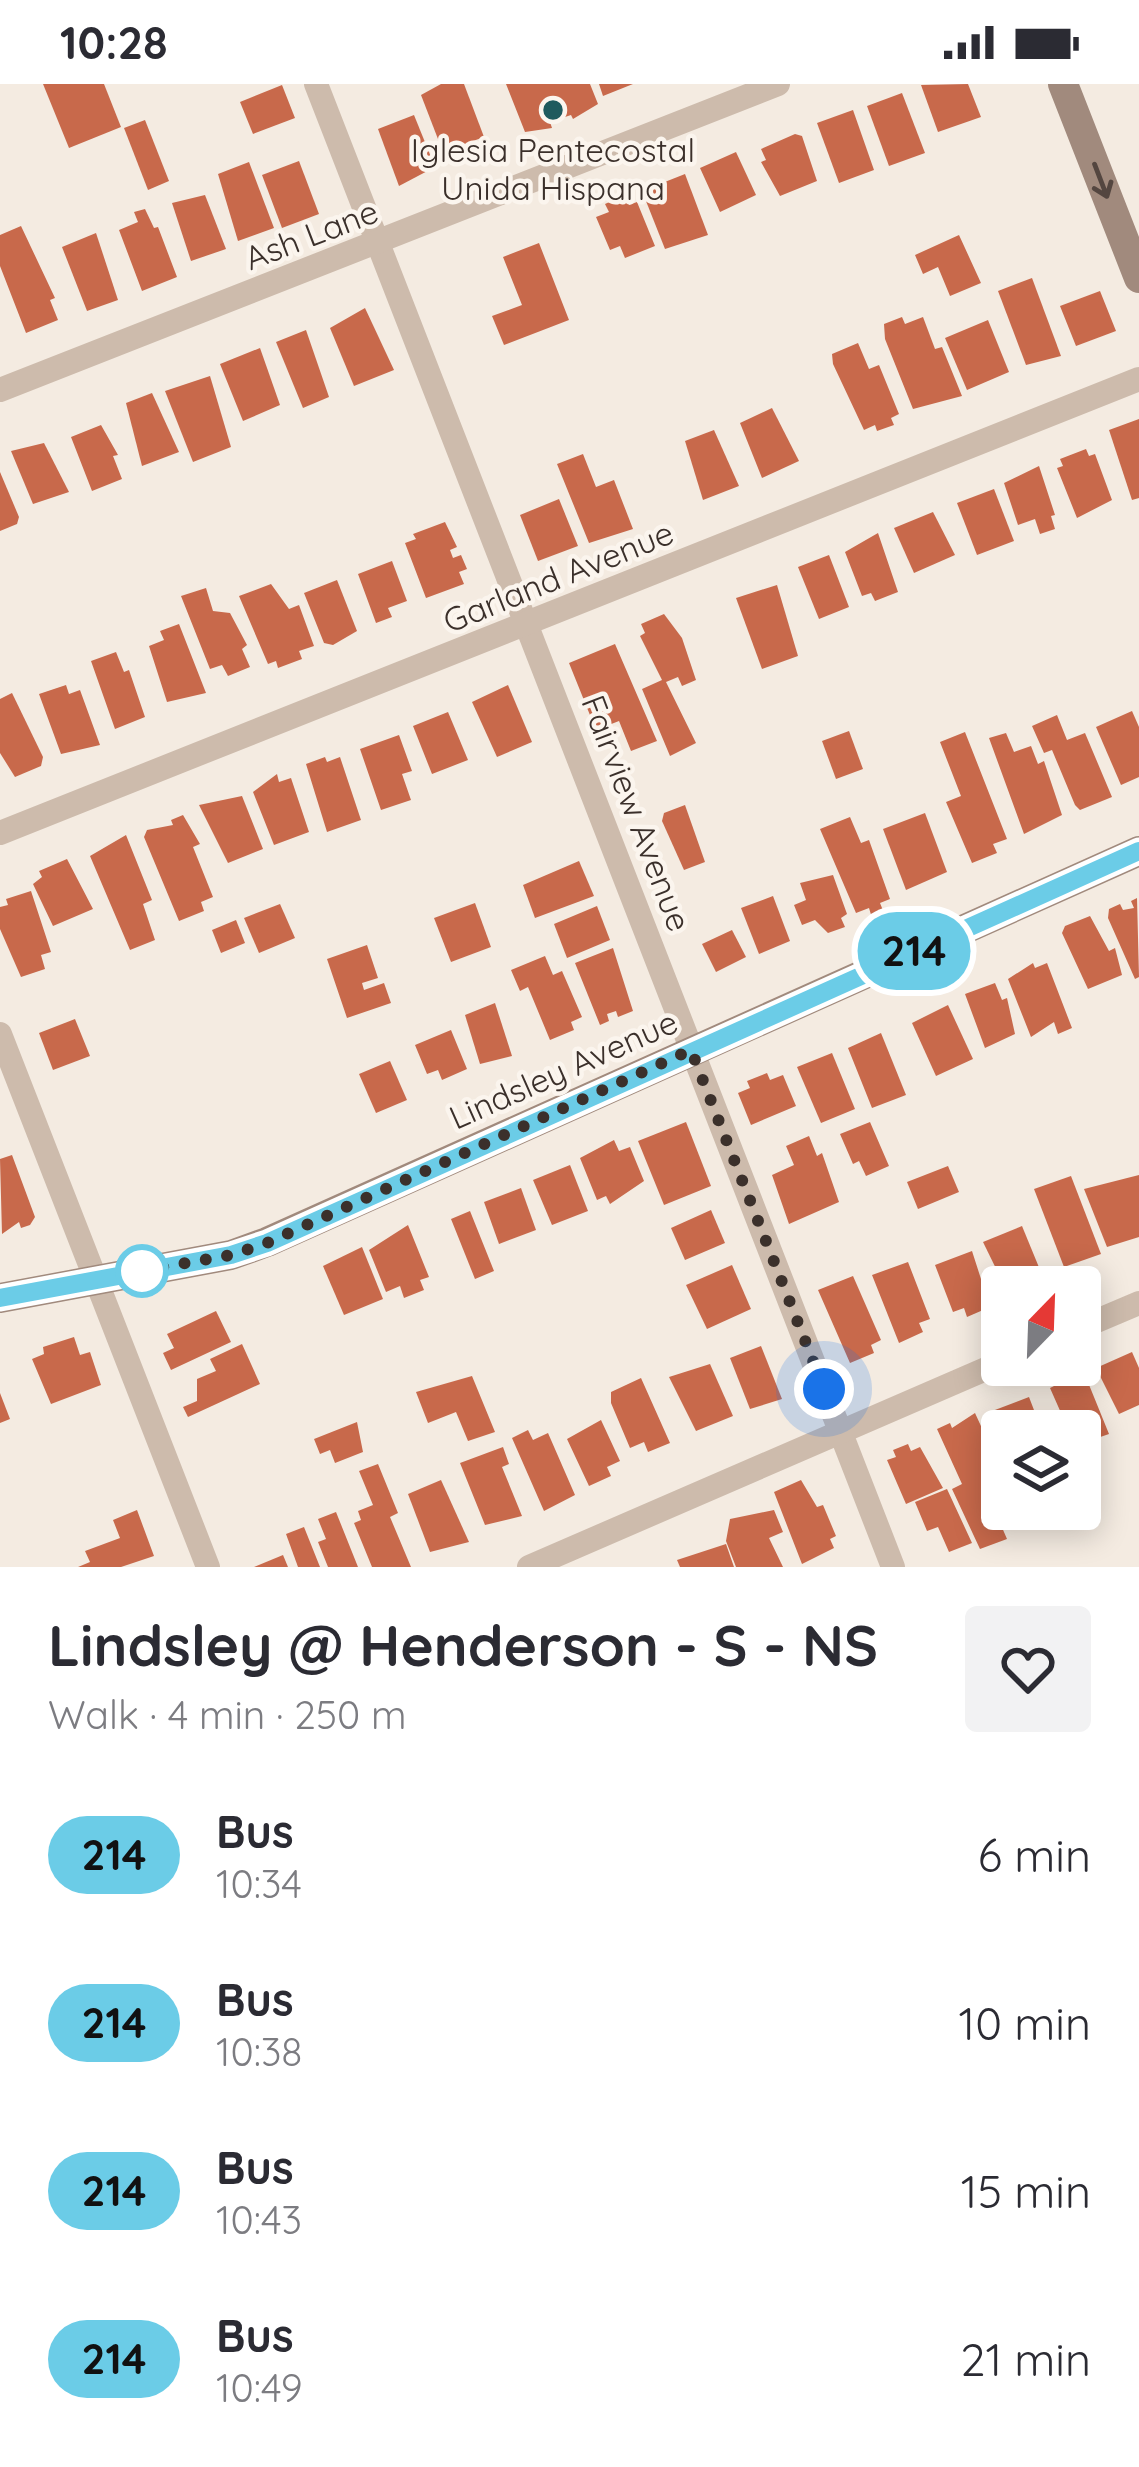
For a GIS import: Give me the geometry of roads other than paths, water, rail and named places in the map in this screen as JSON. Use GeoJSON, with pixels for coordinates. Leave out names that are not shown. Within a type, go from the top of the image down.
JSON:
{"type":"FeatureCollection","features":[{"type":"Feature","properties":{"kind":"street","name":"Fairview Avenue"},"geometry":{"type":"LineString","coordinates":[[316,84],[530,623],[893,1567]]}},
{"type":"Feature","properties":{"kind":"street","name":"Ash Lane"},"geometry":{"type":"LineString","coordinates":[[0,390],[778,84]]}},
{"type":"Feature","properties":{"kind":"street"},"geometry":{"type":"LineString","coordinates":[[1063,84],[1139,278]]}},
{"type":"Feature","properties":{"kind":"street","name":"Garland Avenue"},"geometry":{"type":"LineString","coordinates":[[0,833],[1139,379]]}},
{"type":"Feature","properties":{"kind":"street","name":"Lindsley Avenue"},"geometry":{"type":"LineString","coordinates":[[0,1298],[231,1255],[267,1243],[1139,851]]}},
{"type":"Feature","properties":{"kind":"street"},"geometry":{"type":"LineString","coordinates":[[0,1034],[208,1567]]}},
{"type":"Feature","properties":{"kind":"street"},"geometry":{"type":"LineString","coordinates":[[1101,1319],[1139,1303]]}},
{"type":"Feature","properties":{"kind":"street"},"geometry":{"type":"LineString","coordinates":[[529,1567],[981,1371]]}},
{"type":"Feature","properties":{"kind":"place","name":"Iglesia Pentecostal Unida Hispana"},"geometry":{"type":"Point","coordinates":[553,110]}}]}
